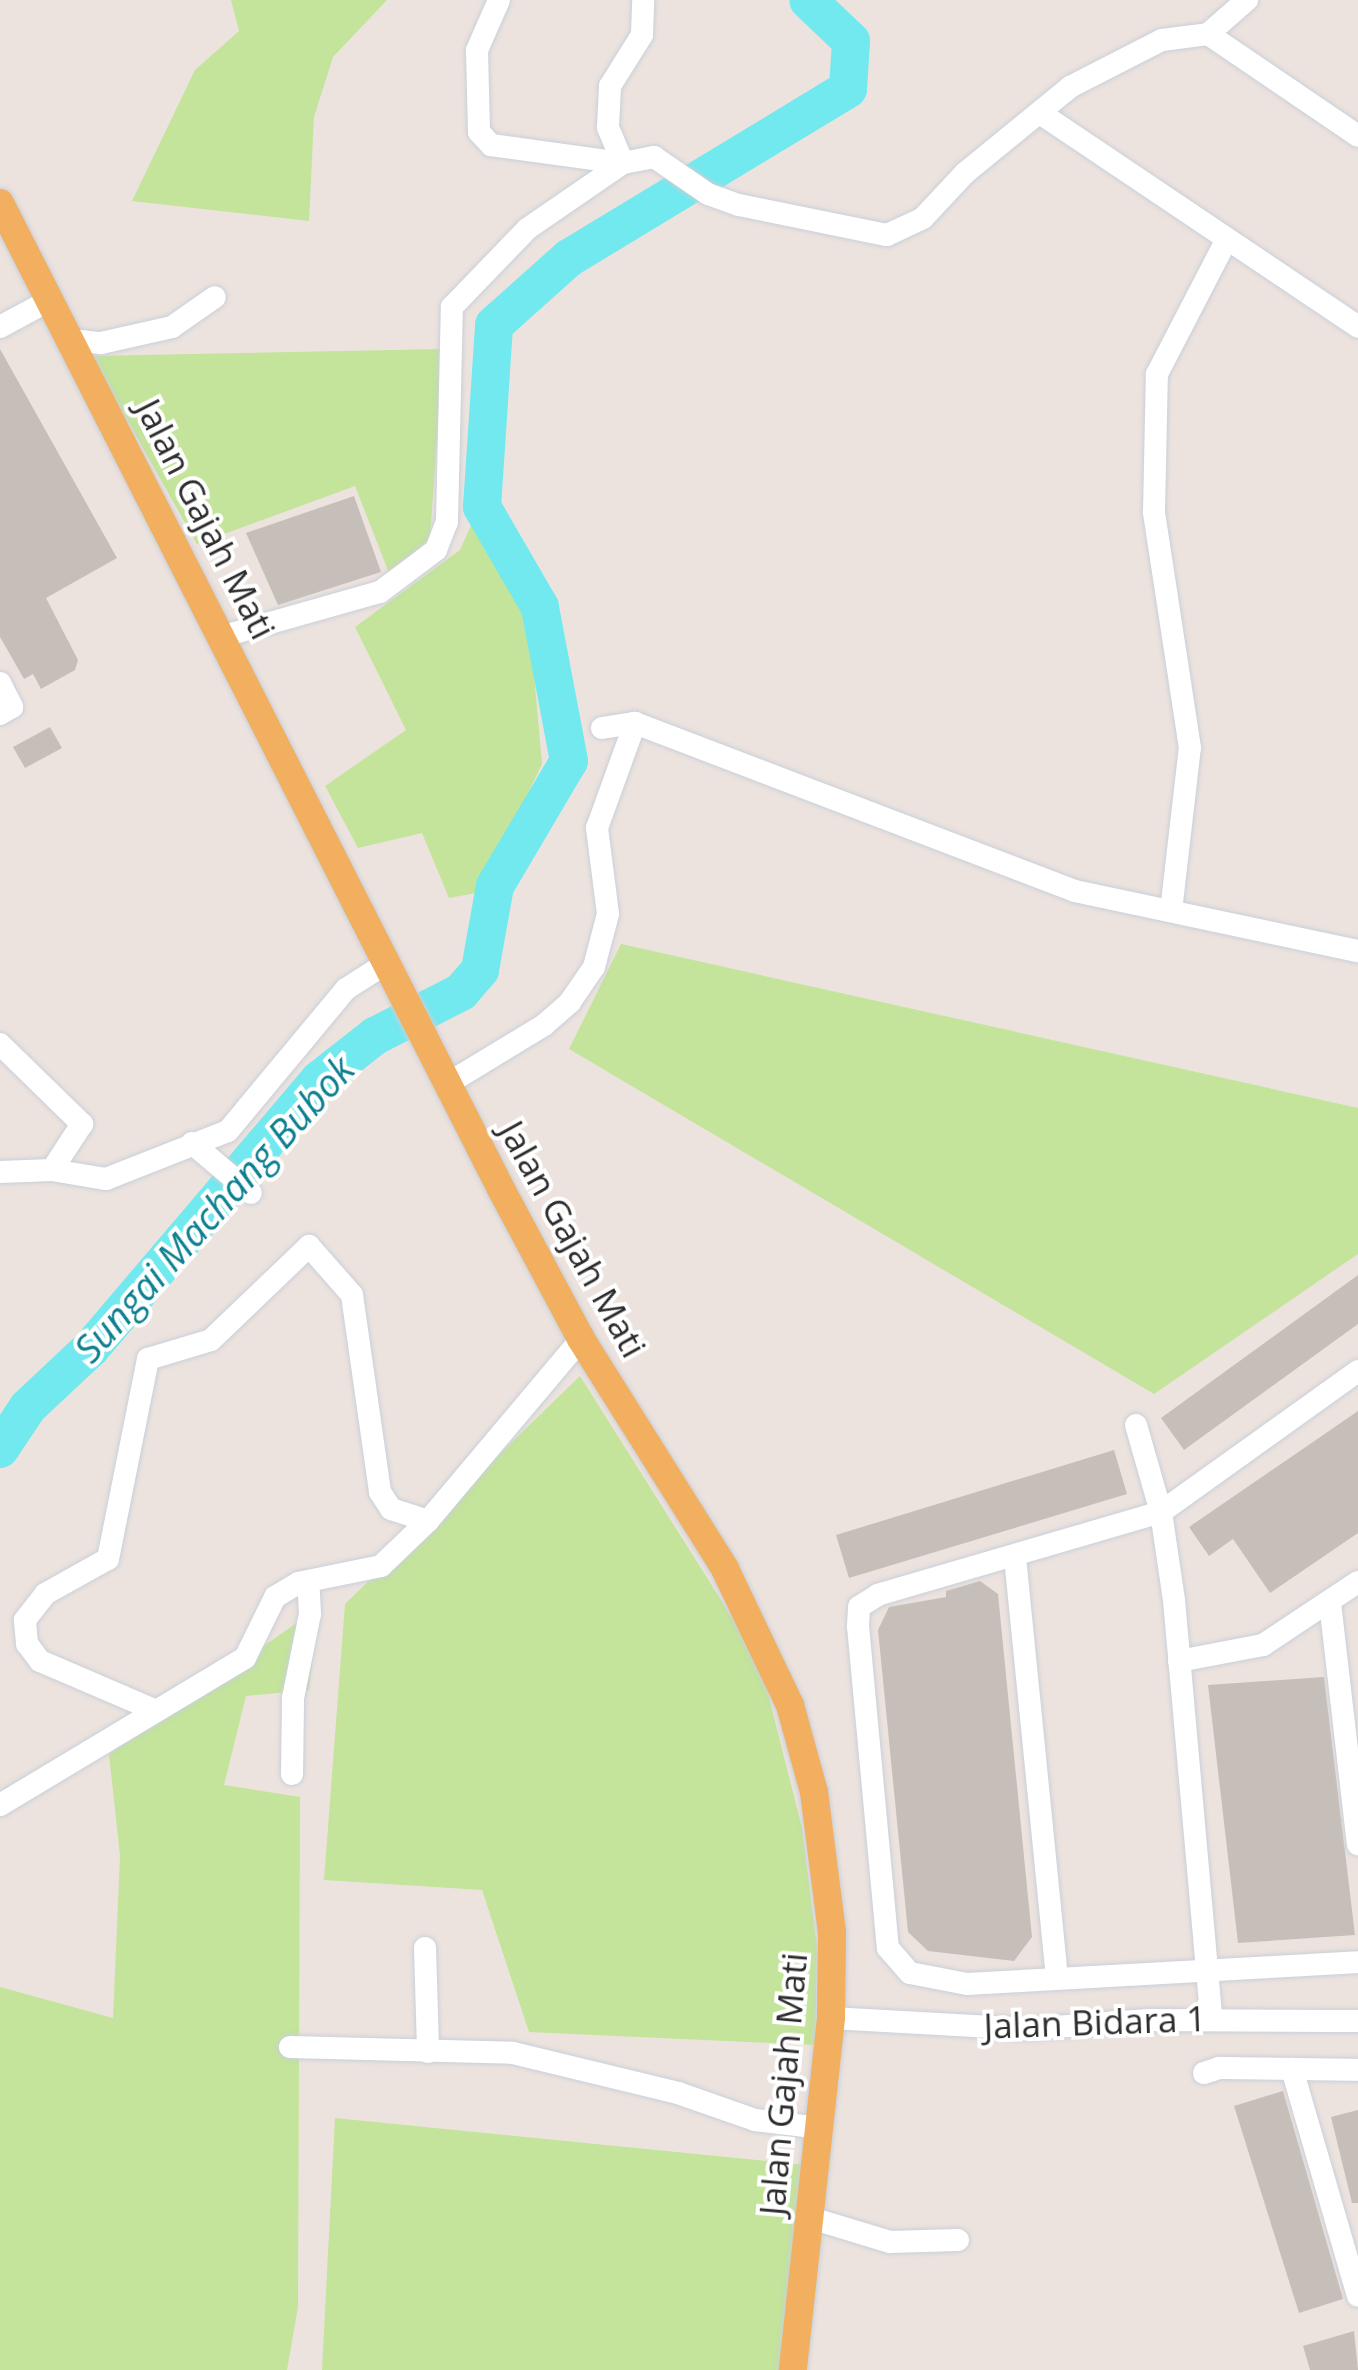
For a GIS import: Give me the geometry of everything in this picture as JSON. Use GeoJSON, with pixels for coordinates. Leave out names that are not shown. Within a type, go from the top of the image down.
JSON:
{"type":"FeatureCollection","features":[{"type":"Feature","properties":{"kind":"main road","name":"Jalan Gajah Mati"},"geometry":{"type":"LineString","coordinates":[[0,203],[224,636],[427,1046],[581,1338],[725,1569],[790,1706],[826,1864],[832,2018],[793,2370]]}},
{"type":"Feature","properties":{"kind":"street"},"geometry":{"type":"LineString","coordinates":[[500,0],[477,50],[479,132],[491,145],[622,163],[654,157],[708,194],[887,234],[924,218],[965,173],[1070,87],[1162,40],[1208,34],[1247,0]]}},
{"type":"Feature","properties":{"kind":"street"},"geometry":{"type":"LineString","coordinates":[[622,163],[608,127],[610,86],[642,36],[643,0]]}},
{"type":"Feature","properties":{"kind":"street"},"geometry":{"type":"LineString","coordinates":[[1208,34],[1358,136]]}},
{"type":"Feature","properties":{"kind":"street"},"geometry":{"type":"LineString","coordinates":[[1040,112],[1226,242],[1358,327]]}},
{"type":"Feature","properties":{"kind":"street"},"geometry":{"type":"LineString","coordinates":[[224,636],[380,592],[436,550],[447,522],[452,308],[528,229],[622,163]]}},
{"type":"Feature","properties":{"kind":"street"},"geometry":{"type":"LineString","coordinates":[[1171,910],[1190,748],[1154,512],[1156,374],[1226,242]]}},
{"type":"Feature","properties":{"kind":"street"},"geometry":{"type":"LineString","coordinates":[[71,340],[102,344],[172,328],[215,296]]}},
{"type":"Feature","properties":{"kind":"street"},"geometry":{"type":"LineString","coordinates":[[0,328],[50,300]]}},
{"type":"Feature","properties":{"kind":"street"},"geometry":{"type":"LineString","coordinates":[[0,683],[12,707],[0,714]]}},
{"type":"Feature","properties":{"kind":"street"},"geometry":{"type":"LineString","coordinates":[[447,1084],[544,1025],[570,1002],[594,967],[608,914],[597,828],[635,723]]}},
{"type":"Feature","properties":{"kind":"street"},"geometry":{"type":"LineString","coordinates":[[602,728],[635,723],[1075,891],[1358,951]]}},
{"type":"Feature","properties":{"kind":"street"},"geometry":{"type":"LineString","coordinates":[[0,1172],[52,1170],[106,1179],[228,1131],[346,989],[391,975]]}},
{"type":"Feature","properties":{"kind":"street"},"geometry":{"type":"LineString","coordinates":[[0,1044],[82,1124],[52,1170]]}},
{"type":"Feature","properties":{"kind":"street"},"geometry":{"type":"LineString","coordinates":[[192,1143],[252,1193]]}},
{"type":"Feature","properties":{"kind":"street"},"geometry":{"type":"LineString","coordinates":[[152,1709],[40,1660],[22,1630],[25,1620],[45,1594],[108,1558],[148,1359],[211,1340],[309,1246],[352,1295],[380,1492],[391,1508],[428,1521]]}},
{"type":"Feature","properties":{"kind":"street"},"geometry":{"type":"LineString","coordinates":[[0,1806],[152,1709],[244,1658],[275,1597],[308,1581],[381,1566],[428,1521],[581,1338]]}},
{"type":"Feature","properties":{"kind":"street"},"geometry":{"type":"LineString","coordinates":[[1358,1371],[1161,1512],[878,1594],[859,1607],[888,1948],[910,1974],[967,1984],[1358,1962]]}},
{"type":"Feature","properties":{"kind":"street"},"geometry":{"type":"LineString","coordinates":[[1136,1425],[1161,1512],[1179,1661],[1211,2018]]}},
{"type":"Feature","properties":{"kind":"street"},"geometry":{"type":"LineString","coordinates":[[1015,1557],[1057,1978]]}},
{"type":"Feature","properties":{"kind":"street"},"geometry":{"type":"LineString","coordinates":[[292,1774],[293,1698],[310,1614],[308,1581]]}},
{"type":"Feature","properties":{"kind":"street"},"geometry":{"type":"LineString","coordinates":[[1179,1661],[1244,1654],[1358,1582]]}},
{"type":"Feature","properties":{"kind":"street"},"geometry":{"type":"LineString","coordinates":[[1330,1603],[1358,1844]]}},
{"type":"Feature","properties":{"kind":"street"},"geometry":{"type":"LineString","coordinates":[[424,1948],[428,2052]]}},
{"type":"Feature","properties":{"kind":"street","name":"Jalan Bidara 1"},"geometry":{"type":"LineString","coordinates":[[832,2018],[1028,2029],[1211,2018],[1358,2021]]}},
{"type":"Feature","properties":{"kind":"street"},"geometry":{"type":"LineString","coordinates":[[290,2047],[513,2053],[678,2093],[755,2120],[820,2128]]}},
{"type":"Feature","properties":{"kind":"street"},"geometry":{"type":"LineString","coordinates":[[1204,2073],[1218,2068],[1358,2070]]}},
{"type":"Feature","properties":{"kind":"street"},"geometry":{"type":"LineString","coordinates":[[1292,2069],[1358,2296]]}},
{"type":"Feature","properties":{"kind":"street"},"geometry":{"type":"LineString","coordinates":[[810,2218],[890,2242],[958,2240]]}},
{"type":"Feature","properties":{"kind":"green space"},"geometry":{"type":"Polygon","coordinates":[[[231,0],[387,0],[333,57],[314,117],[309,221],[132,201],[195,70],[239,31],[231,0]]]}},
{"type":"Feature","properties":{"kind":"green space"},"geometry":{"type":"Polygon","coordinates":[[[443,349],[430,539],[389,573],[355,486],[197,544],[91,356],[443,349]]]}},
{"type":"Feature","properties":{"kind":"green space"},"geometry":{"type":"Polygon","coordinates":[[[474,519],[529,618],[542,764],[481,892],[449,898],[422,833],[358,848],[325,786],[406,730],[355,627],[460,550],[474,519]]]}},
{"type":"Feature","properties":{"kind":"green space"},"geometry":{"type":"Polygon","coordinates":[[[621,944],[1358,1108],[1358,1254],[1154,1394],[569,1049],[621,944]]]}},
{"type":"Feature","properties":{"kind":"green space"},"geometry":{"type":"Polygon","coordinates":[[[580,1376],[760,1662],[802,1828],[817,1947],[815,2045],[529,2032],[482,1890],[324,1880],[345,1604],[580,1376]]]}},
{"type":"Feature","properties":{"kind":"green space"},"geometry":{"type":"Polygon","coordinates":[[[318,1608],[309,1690],[246,1696],[224,1785],[300,1797],[298,2307],[287,2370],[0,2370],[0,1987],[113,2018],[120,1856],[109,1754],[318,1608]]]}},
{"type":"Feature","properties":{"kind":"green space"},"geometry":{"type":"Polygon","coordinates":[[[335,2118],[806,2165],[780,2370],[322,2370],[335,2118]]]}},
{"type":"Feature","properties":{"kind":"building"},"geometry":{"type":"Polygon","coordinates":[[[0,349],[117,558],[46,598],[78,660],[75,670],[41,689],[33,674],[24,679],[0,637],[0,349]]]}},
{"type":"Feature","properties":{"kind":"building"},"geometry":{"type":"Polygon","coordinates":[[[354,496],[381,572],[278,605],[246,533],[354,496]]]}},
{"type":"Feature","properties":{"kind":"building"},"geometry":{"type":"Polygon","coordinates":[[[50,727],[62,748],[25,768],[13,747],[50,727]]]}},
{"type":"Feature","properties":{"kind":"building"},"geometry":{"type":"Polygon","coordinates":[[[1358,1275],[1358,1324],[1184,1450],[1161,1418],[1358,1275]]]}},
{"type":"Feature","properties":{"kind":"building"},"geometry":{"type":"Polygon","coordinates":[[[1358,1411],[1358,1533],[1270,1593],[1233,1539],[1209,1556],[1189,1527],[1358,1411]]]}},
{"type":"Feature","properties":{"kind":"building"},"geometry":{"type":"Polygon","coordinates":[[[1114,1450],[1127,1494],[849,1578],[836,1535],[1114,1450]]]}},
{"type":"Feature","properties":{"kind":"building"},"geometry":{"type":"Polygon","coordinates":[[[980,1581],[998,1594],[1032,1937],[1014,1961],[928,1951],[908,1932],[878,1630],[889,1607],[946,1597],[946,1591],[980,1581]]]}},
{"type":"Feature","properties":{"kind":"building"},"geometry":{"type":"Polygon","coordinates":[[[1324,1677],[1355,1935],[1238,1943],[1208,1685],[1324,1677]]]}},
{"type":"Feature","properties":{"kind":"building"},"geometry":{"type":"Polygon","coordinates":[[[1283,2091],[1343,2299],[1299,2313],[1234,2106],[1283,2091]]]}},
{"type":"Feature","properties":{"kind":"building"},"geometry":{"type":"Polygon","coordinates":[[[1358,2110],[1358,2203],[1352,2203],[1331,2117],[1358,2110]]]}},
{"type":"Feature","properties":{"kind":"building"},"geometry":{"type":"Polygon","coordinates":[[[1354,2331],[1358,2370],[1310,2370],[1303,2346],[1354,2331]]]}},
{"type":"Feature","properties":{"kind":"waterway","name":"Sungai Machang Bubok"},"geometry":{"type":"LineString","coordinates":[[0,1449],[28,1407],[91,1348],[319,1080],[375,1036],[461,992],[480,970],[495,886],[569,761],[540,607],[482,507],[494,325],[569,258],[848,89],[851,41],[808,0]]}}]}
